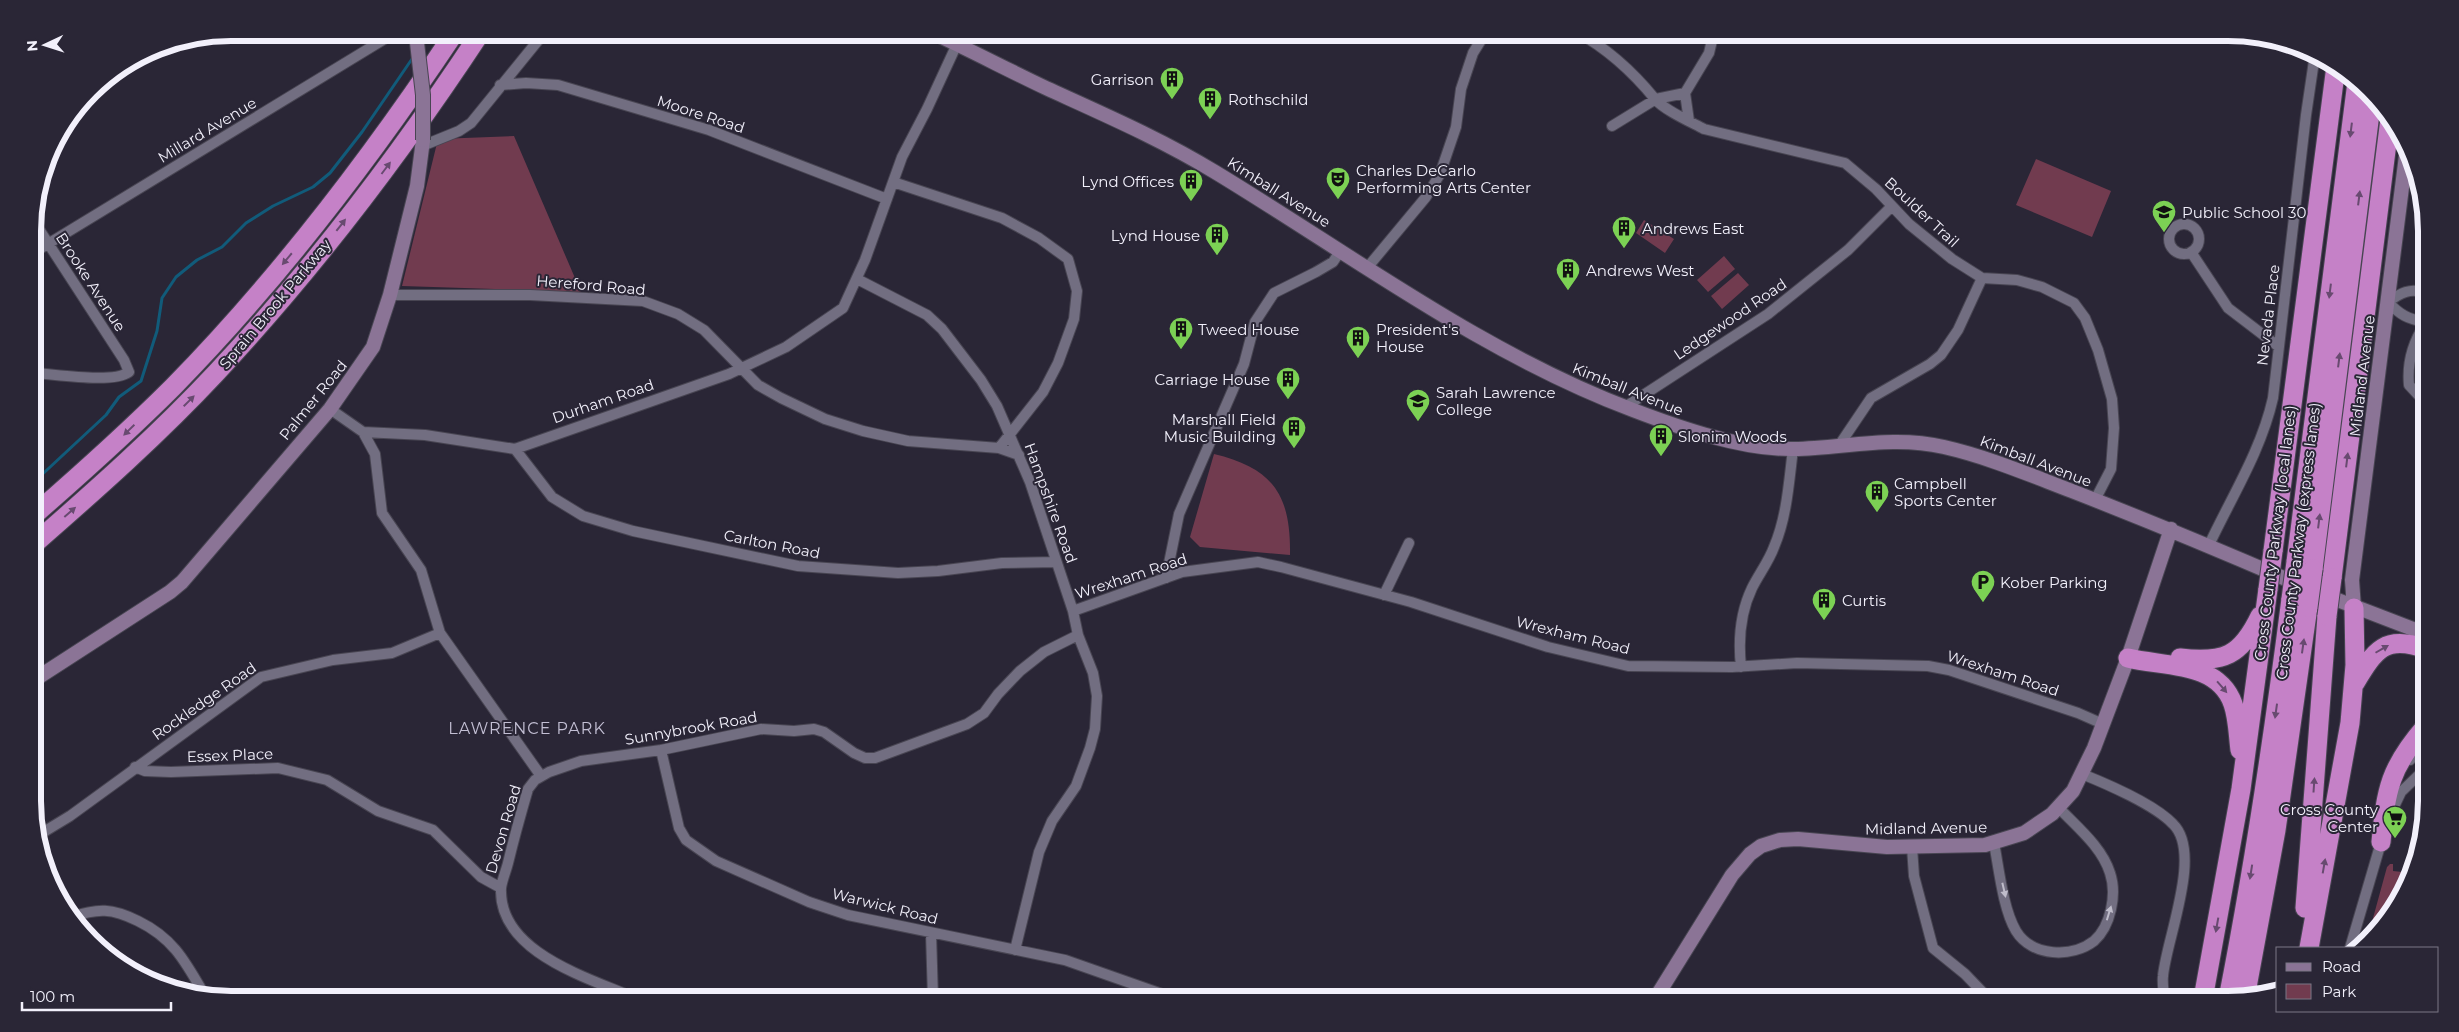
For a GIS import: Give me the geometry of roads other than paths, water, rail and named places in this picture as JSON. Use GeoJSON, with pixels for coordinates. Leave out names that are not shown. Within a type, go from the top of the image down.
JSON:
{"type":"FeatureCollection","features":[{"type":"Feature","properties":{"kind":"highway","name":"Sprain Brook Parkway"},"geometry":{"type":"LineString","coordinates":[[41,509],[148,412],[248,305],[356,172],[449,41]]}},
{"type":"Feature","properties":{"kind":"highway","name":"Sprain Brook Parkway"},"geometry":{"type":"LineString","coordinates":[[41,538],[165,426],[264,320],[311,264],[394,157],[475,41]]}},
{"type":"Feature","properties":{"kind":"highway"},"geometry":{"type":"LineString","coordinates":[[2331,95],[2332,72]]}},
{"type":"Feature","properties":{"kind":"highway","name":"Cross County Parkway (local lanes)"},"geometry":{"type":"LineString","coordinates":[[2204,991],[2243,774],[2335,74]]}},
{"type":"Feature","properties":{"kind":"highway","name":"Cross County Parkway (express lanes)"},"geometry":{"type":"LineString","coordinates":[[2247,989],[2276,830],[2308,607],[2304,565],[2356,91]]}},
{"type":"Feature","properties":{"kind":"highway","name":"Cross County Parkway (express lanes)"},"geometry":{"type":"LineString","coordinates":[[2229,991],[2263,798],[2291,599],[2304,565],[2371,106]]}},
{"type":"Feature","properties":{"kind":"highway"},"geometry":{"type":"LineString","coordinates":[[2301,947],[2332,578],[2389,130]]}},
{"type":"Feature","properties":{"kind":"highway"},"geometry":{"type":"LineString","coordinates":[[2130,652],[2193,659],[2212,659],[2227,655],[2246,642],[2267,595]]}},
{"type":"Feature","properties":{"kind":"highway"},"geometry":{"type":"LineString","coordinates":[[2310,947],[2347,741],[2354,684],[2354,608]]}},
{"type":"Feature","properties":{"kind":"highway"},"geometry":{"type":"LineString","coordinates":[[2354,684],[2372,656],[2386,646],[2402,642],[2418,647]]}},
{"type":"Feature","properties":{"kind":"highway"},"geometry":{"type":"LineString","coordinates":[[2130,652],[2193,669],[2207,674],[2219,682],[2229,694],[2235,710],[2243,774]]}},
{"type":"Feature","properties":{"kind":"highway"},"geometry":{"type":"LineString","coordinates":[[2381,842],[2385,798],[2391,779],[2406,750],[2418,736]]}},
{"type":"Feature","properties":{"kind":"street","name":"Millard Avenue"},"geometry":{"type":"LineString","coordinates":[[41,248],[381,41]]}},
{"type":"Feature","properties":{"kind":"street","name":"Palmer Road"},"geometry":{"type":"LineString","coordinates":[[41,675],[170,592],[182,582],[330,409],[372,347],[390,295],[417,186],[423,143],[423,95],[416,41]]}},
{"type":"Feature","properties":{"kind":"street"},"geometry":{"type":"LineString","coordinates":[[423,143],[459,131],[470,123],[537,41]]}},
{"type":"Feature","properties":{"kind":"street","name":"Kimball Avenue"},"geometry":{"type":"LineString","coordinates":[[950,41],[1125,124],[1210,169],[1341,250],[1434,311],[1568,383],[1625,407],[1706,436],[1793,449],[1885,441],[1915,442],[1943,446],[1977,455],[2171,529],[2354,608],[2418,631]]}},
{"type":"Feature","properties":{"kind":"street"},"geometry":{"type":"LineString","coordinates":[[1366,268],[1426,197],[1440,174],[1456,127],[1461,89],[1478,41]]}},
{"type":"Feature","properties":{"kind":"street","name":"Boulder Trail"},"geometry":{"type":"LineString","coordinates":[[1591,41],[1637,76],[1656,99],[1689,121],[1704,129],[1845,163],[1876,189],[1891,207],[1952,259],[1982,278],[2017,280],[2042,287],[2074,303],[2085,318],[2098,350],[2112,400],[2114,428],[2111,469],[2095,500]]}},
{"type":"Feature","properties":{"kind":"street"},"geometry":{"type":"LineString","coordinates":[[1689,121],[1685,93],[1710,53],[1712,41]]}},
{"type":"Feature","properties":{"kind":"street"},"geometry":{"type":"LineString","coordinates":[[857,279],[902,157],[957,44]]}},
{"type":"Feature","properties":{"kind":"street","name":"Nevada Place"},"geometry":{"type":"LineString","coordinates":[[2209,545],[2258,448],[2268,422],[2314,62]]}},
{"type":"Feature","properties":{"kind":"street","name":"Moore Road"},"geometry":{"type":"LineString","coordinates":[[500,85],[526,83],[558,84],[709,130],[887,199]]}},
{"type":"Feature","properties":{"kind":"street"},"geometry":{"type":"LineString","coordinates":[[1612,126],[1656,99],[1685,93]]}},
{"type":"Feature","properties":{"kind":"street","name":"Midland Avenue"},"geometry":{"type":"LineString","coordinates":[[2354,608],[2352,580],[2405,163]]}},
{"type":"Feature","properties":{"kind":"street"},"geometry":{"type":"LineString","coordinates":[[893,182],[1002,218],[1039,238],[1068,259],[1076,290],[1074,319],[1058,363],[1043,392],[1010,434]]}},
{"type":"Feature","properties":{"kind":"street","name":"Ledgewood Road"},"geometry":{"type":"LineString","coordinates":[[1625,407],[1768,314],[1848,250],[1891,207]]}},
{"type":"Feature","properties":{"kind":"street","name":"Brooke Avenue"},"geometry":{"type":"LineString","coordinates":[[41,234],[124,360],[129,372],[125,375],[111,378],[41,374]]}},
{"type":"Feature","properties":{"kind":"street"},"geometry":{"type":"LineString","coordinates":[[1166,578],[1179,514],[1244,364],[1255,322],[1274,292],[1333,262],[1341,250]]}},
{"type":"Feature","properties":{"kind":"street"},"geometry":{"type":"LineString","coordinates":[[2191,252],[2228,308],[2279,347]]}},
{"type":"Feature","properties":{"kind":"street"},"geometry":{"type":"LineString","coordinates":[[1840,444],[1871,398],[1930,364],[1941,355],[1958,330],[1982,278]]}},
{"type":"Feature","properties":{"kind":"street","name":"Hampshire Road"},"geometry":{"type":"LineString","coordinates":[[857,279],[927,315],[942,329],[981,380],[997,406],[1030,482],[1073,611],[1078,635],[1093,673],[1097,696],[1095,729],[1090,748],[1076,786],[1052,821],[1038,852],[1015,950]]}},
{"type":"Feature","properties":{"kind":"street","name":"Durham Road"},"geometry":{"type":"LineString","coordinates":[[362,432],[425,435],[515,449],[528,445],[543,437],[741,368],[786,347],[843,308],[857,279]]}},
{"type":"Feature","properties":{"kind":"street"},"geometry":{"type":"LineString","coordinates":[[2418,296],[2411,296],[2406,292],[2402,292],[2388,302],[2399,314],[2418,321]]}},
{"type":"Feature","properties":{"kind":"street","name":"Hereford Road"},"geometry":{"type":"LineString","coordinates":[[390,295],[530,295],[642,301],[678,314],[704,330],[758,385],[825,419],[863,431],[939,445],[999,448],[1019,456]]}},
{"type":"Feature","properties":{"kind":"street"},"geometry":{"type":"LineString","coordinates":[[2404,315],[2408,313],[2418,315]]}},
{"type":"Feature","properties":{"kind":"street"},"geometry":{"type":"LineString","coordinates":[[2418,339],[2408,371],[2408,385],[2418,394]]}},
{"type":"Feature","properties":{"kind":"street"},"geometry":{"type":"LineString","coordinates":[[330,409],[362,432],[375,454],[382,513],[421,570],[440,633],[541,776]]}},
{"type":"Feature","properties":{"kind":"street","name":"Hampshire Road"},"geometry":{"type":"LineString","coordinates":[[999,448],[1010,434]]}},
{"type":"Feature","properties":{"kind":"street"},"geometry":{"type":"LineString","coordinates":[[525,462],[528,445]]}},
{"type":"Feature","properties":{"kind":"street","name":"Carlton Road"},"geometry":{"type":"LineString","coordinates":[[515,449],[552,497],[583,516],[633,531],[798,566],[898,572],[938,571],[1002,563],[1056,562]]}},
{"type":"Feature","properties":{"kind":"street"},"geometry":{"type":"LineString","coordinates":[[1741,667],[1739,638],[1742,619],[1752,589],[1775,546],[1785,505],[1793,449]]}},
{"type":"Feature","properties":{"kind":"street","name":"Midland Avenue"},"geometry":{"type":"LineString","coordinates":[[1660,991],[1726,883],[1744,860],[1756,850],[1773,842],[1798,839],[1912,847],[1975,846],[1994,843],[2034,828],[2059,808],[2073,791],[2082,774],[2103,724],[2130,652],[2171,529]]}},
{"type":"Feature","properties":{"kind":"street"},"geometry":{"type":"LineString","coordinates":[[1384,595],[1409,543]]}},
{"type":"Feature","properties":{"kind":"street","name":"Wrexham Road"},"geometry":{"type":"LineString","coordinates":[[1073,611],[1166,578],[1199,569],[1258,562],[1281,566],[1384,595],[1548,647],[1628,666],[1741,667],[1797,663],[1928,666],[1949,670],[2078,713],[2103,724]]}},
{"type":"Feature","properties":{"kind":"street","name":"Rockledge Road"},"geometry":{"type":"LineString","coordinates":[[44,832],[70,816],[261,677],[334,660],[392,653],[440,633]]}},
{"type":"Feature","properties":{"kind":"street","name":"Sunnybrook Road"},"geometry":{"type":"LineString","coordinates":[[541,776],[581,761],[662,750],[761,728],[794,731],[814,729],[824,732],[854,753],[865,758],[875,758],[968,724],[984,713],[998,694],[1020,671],[1044,652],[1078,635]]}},
{"type":"Feature","properties":{"kind":"street","name":"Warwick Road"},"geometry":{"type":"LineString","coordinates":[[662,750],[679,828],[686,840],[716,861],[809,902],[848,915],[1015,950],[1097,970],[1154,991]]}},
{"type":"Feature","properties":{"kind":"street"},"geometry":{"type":"LineString","coordinates":[[2351,946],[2396,787],[2411,758],[2418,751]]}},
{"type":"Feature","properties":{"kind":"street","name":"Essex Place"},"geometry":{"type":"LineString","coordinates":[[135,767],[145,771],[170,772],[278,768],[327,780],[378,811],[433,830],[481,877],[502,888]]}},
{"type":"Feature","properties":{"kind":"street"},"geometry":{"type":"LineString","coordinates":[[2082,774],[2160,813],[2174,824],[2181,834],[2184,858],[2179,911],[2163,976],[2164,991]]}},
{"type":"Feature","properties":{"kind":"street","name":"Devon Road"},"geometry":{"type":"LineString","coordinates":[[541,776],[534,780],[528,789],[502,888],[504,909],[511,927],[537,952],[562,966],[619,991]]}},
{"type":"Feature","properties":{"kind":"street"},"geometry":{"type":"LineString","coordinates":[[2381,842],[2398,797],[2418,776]]}},
{"type":"Feature","properties":{"kind":"street"},"geometry":{"type":"LineString","coordinates":[[1994,843],[2009,913],[2017,932],[2028,944],[2042,951],[2071,951],[2083,948],[2095,940],[2111,912],[2110,874],[2095,847],[2059,808]]}},
{"type":"Feature","properties":{"kind":"street"},"geometry":{"type":"LineString","coordinates":[[1912,847],[1914,876],[1933,948],[1965,974],[1981,991]]}},
{"type":"Feature","properties":{"kind":"street"},"geometry":{"type":"LineString","coordinates":[[79,914],[111,910],[120,912],[156,930],[172,944],[200,988]]}},
{"type":"Feature","properties":{"kind":"street"},"geometry":{"type":"LineString","coordinates":[[931,933],[933,991]]}},
{"type":"Feature","properties":{"kind":"waterway"},"geometry":{"type":"LineString","coordinates":[[41,475],[106,415],[119,397],[141,381],[157,331],[162,298],[176,277],[197,260],[222,247],[246,223],[273,206],[313,187],[330,173],[362,132],[414,56]]}},
{"type":"Feature","properties":{"kind":"place","name":"Garrison"},"geometry":{"type":"Point","coordinates":[1172,100]}},
{"type":"Feature","properties":{"kind":"place","name":"Rothschild"},"geometry":{"type":"Point","coordinates":[1210,120]}},
{"type":"Feature","properties":{"kind":"place","name":"Charles DeCarlo Performing Arts Center"},"geometry":{"type":"Point","coordinates":[1338,200]}},
{"type":"Feature","properties":{"kind":"place","name":"Lynd Offices"},"geometry":{"type":"Point","coordinates":[1191,202]}},
{"type":"Feature","properties":{"kind":"place","name":"Public School 30"},"geometry":{"type":"Point","coordinates":[2164,233]}},
{"type":"Feature","properties":{"kind":"place","name":"Andrews East"},"geometry":{"type":"Point","coordinates":[1624,249]}},
{"type":"Feature","properties":{"kind":"place","name":"Lynd House"},"geometry":{"type":"Point","coordinates":[1217,256]}},
{"type":"Feature","properties":{"kind":"place","name":"Andrews West"},"geometry":{"type":"Point","coordinates":[1568,291]}},
{"type":"Feature","properties":{"kind":"place","name":"Tweed House"},"geometry":{"type":"Point","coordinates":[1181,350]}},
{"type":"Feature","properties":{"kind":"place","name":"President's House"},"geometry":{"type":"Point","coordinates":[1358,359]}},
{"type":"Feature","properties":{"kind":"place","name":"Carriage House"},"geometry":{"type":"Point","coordinates":[1288,400]}},
{"type":"Feature","properties":{"kind":"place","name":"Sarah Lawrence College"},"geometry":{"type":"Point","coordinates":[1418,422]}},
{"type":"Feature","properties":{"kind":"place","name":"Marshall Field Music Building"},"geometry":{"type":"Point","coordinates":[1294,449]}},
{"type":"Feature","properties":{"kind":"place","name":"Slonim Woods"},"geometry":{"type":"Point","coordinates":[1661,457]}},
{"type":"Feature","properties":{"kind":"place","name":"Campbell Sports Center"},"geometry":{"type":"Point","coordinates":[1877,513]}},
{"type":"Feature","properties":{"kind":"place","name":"Kober Parking"},"geometry":{"type":"Point","coordinates":[1983,603]}},
{"type":"Feature","properties":{"kind":"place","name":"Curtis"},"geometry":{"type":"Point","coordinates":[1824,621]}},
{"type":"Feature","properties":{"kind":"place","name":"Cross County Center"},"geometry":{"type":"Point","coordinates":[2395,839]}},
{"type":"Feature","properties":{"kind":"district","name":"LAWRENCE PARK"},"geometry":{"type":"Point","coordinates":[527,728]}}]}
